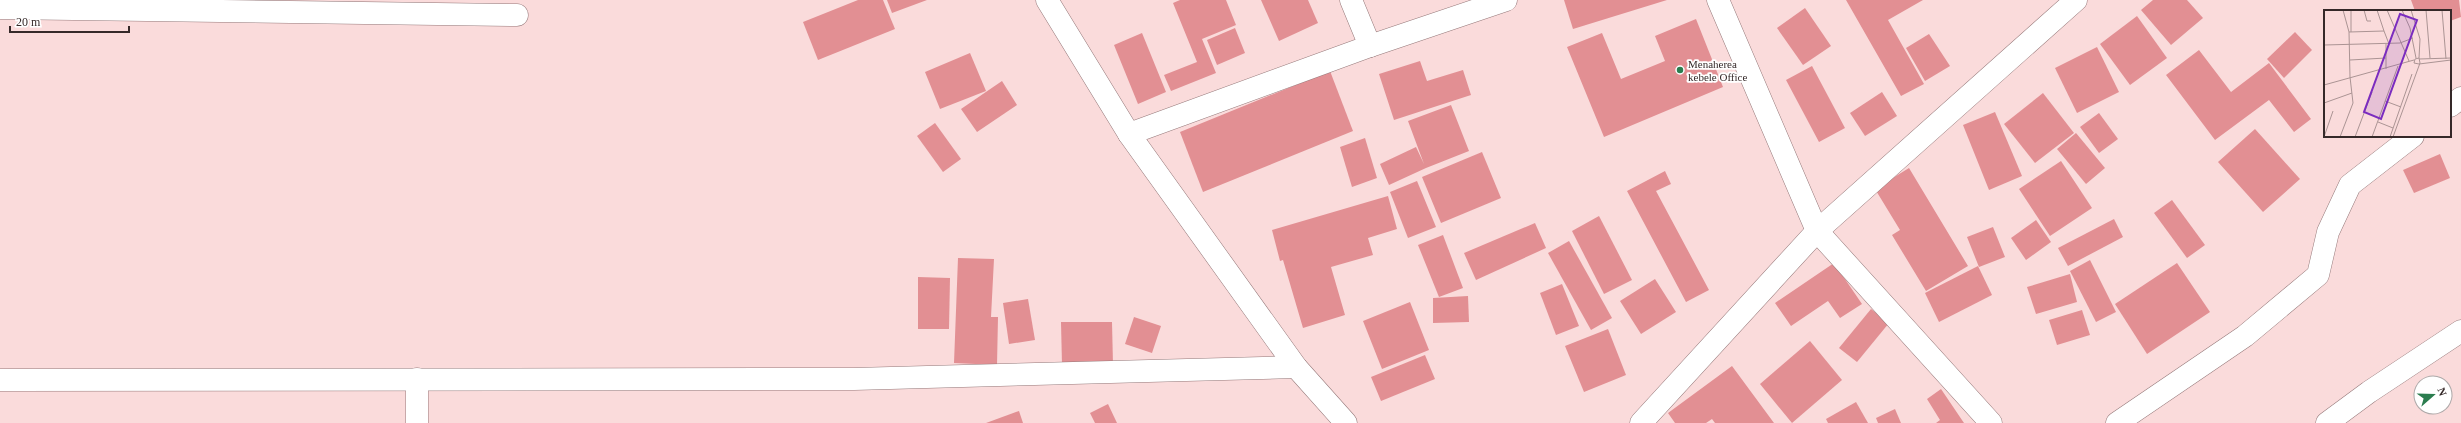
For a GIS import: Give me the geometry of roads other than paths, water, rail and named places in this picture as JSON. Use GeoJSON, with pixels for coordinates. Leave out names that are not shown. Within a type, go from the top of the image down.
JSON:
{"type":"FeatureCollection","features":[{"type":"Feature","properties":{"kind":"street"},"geometry":{"type":"LineString","coordinates":[[1047,0],[1129,134],[1296,367],[1346,423]]}},
{"type":"Feature","properties":{"kind":"street"},"geometry":{"type":"LineString","coordinates":[[1351,0],[1370,46]]}},
{"type":"Feature","properties":{"kind":"street"},"geometry":{"type":"LineString","coordinates":[[1129,134],[1370,46],[1506,0]]}},
{"type":"Feature","properties":{"kind":"street"},"geometry":{"type":"LineString","coordinates":[[1718,0],[1817,231],[1991,423]]}},
{"type":"Feature","properties":{"kind":"street"},"geometry":{"type":"LineString","coordinates":[[1641,423],[1817,231],[2076,0]]}},
{"type":"Feature","properties":{"kind":"street"},"geometry":{"type":"LineString","coordinates":[[0,8],[517,15]]}},
{"type":"Feature","properties":{"kind":"street"},"geometry":{"type":"LineString","coordinates":[[2451,105],[2461,98]]}},
{"type":"Feature","properties":{"kind":"street"},"geometry":{"type":"LineString","coordinates":[[2116,423],[2245,336],[2318,275],[2328,232],[2350,185],[2411,137]]}},
{"type":"Feature","properties":{"kind":"street"},"geometry":{"type":"LineString","coordinates":[[2327,423],[2369,392],[2461,331]]}},
{"type":"Feature","properties":{"kind":"street"},"geometry":{"type":"LineString","coordinates":[[0,380],[854,379],[1296,367]]}},
{"type":"Feature","properties":{"kind":"street"},"geometry":{"type":"LineString","coordinates":[[417,423],[418,379]]}},
{"type":"Feature","properties":{"kind":"place","name":"Menaherea kebele Office"},"geometry":{"type":"Point","coordinates":[1680,70]}}]}
